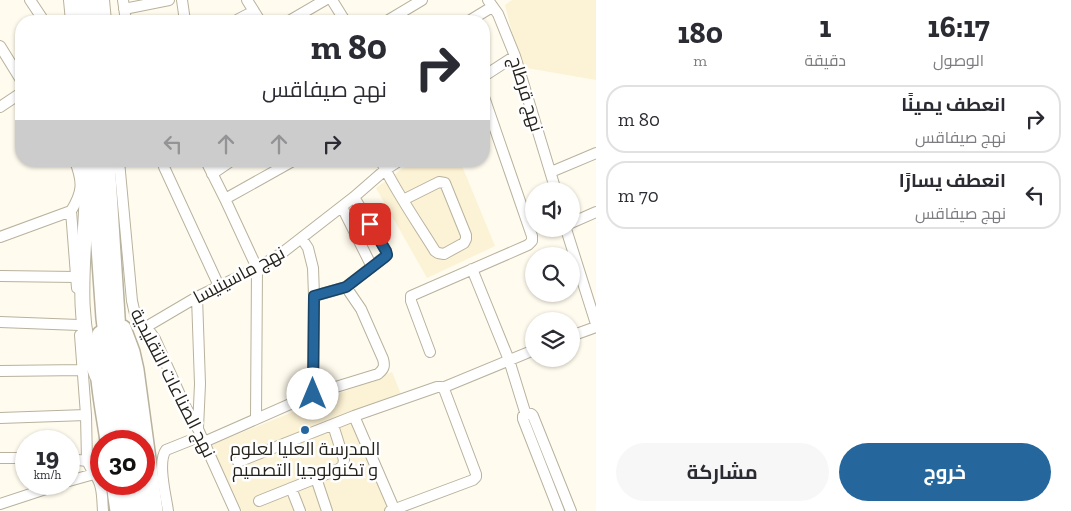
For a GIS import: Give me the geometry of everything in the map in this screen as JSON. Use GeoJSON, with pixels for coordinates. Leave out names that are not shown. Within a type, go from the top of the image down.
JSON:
{"type":"FeatureCollection","features":[{"type":"Feature","properties":{"kind":"highway"},"geometry":{"type":"LineString","coordinates":[[80,0],[81,15]]}},
{"type":"Feature","properties":{"kind":"highway"},"geometry":{"type":"LineString","coordinates":[[92,0],[93,15]]}},
{"type":"Feature","properties":{"kind":"highway"},"geometry":{"type":"LineString","coordinates":[[96,167],[96,204],[104,318],[118,430]]}},
{"type":"Feature","properties":{"kind":"highway"},"geometry":{"type":"LineString","coordinates":[[107,167],[120,364],[129,430]]}},
{"type":"Feature","properties":{"kind":"highway"},"geometry":{"type":"LineString","coordinates":[[116,304],[136,370],[155,511]]}},
{"type":"Feature","properties":{"kind":"highway"},"geometry":{"type":"LineString","coordinates":[[104,318],[98,354],[99,380],[106,430]]}},
{"type":"Feature","properties":{"kind":"highway"},"geometry":{"type":"LineString","coordinates":[[116,495],[118,511]]}},
{"type":"Feature","properties":{"kind":"highway"},"geometry":{"type":"LineString","coordinates":[[126,495],[128,511]]}},
{"type":"Feature","properties":{"kind":"highway"},"geometry":{"type":"LineString","coordinates":[[138,495],[140,511]]}},
{"type":"Feature","properties":{"kind":"main road"},"geometry":{"type":"LineString","coordinates":[[71,0],[72,15]]}},
{"type":"Feature","properties":{"kind":"main road"},"geometry":{"type":"LineString","coordinates":[[87,167],[83,260],[84,309],[87,346],[99,380]]}},
{"type":"Feature","properties":{"kind":"street"},"geometry":{"type":"LineString","coordinates":[[30,0],[40,15]]}},
{"type":"Feature","properties":{"kind":"street"},"geometry":{"type":"LineString","coordinates":[[104,0],[105,15]]}},
{"type":"Feature","properties":{"kind":"street"},"geometry":{"type":"LineString","coordinates":[[123,4],[169,0]]}},
{"type":"Feature","properties":{"kind":"street"},"geometry":{"type":"LineString","coordinates":[[182,0],[184,15]]}},
{"type":"Feature","properties":{"kind":"street"},"geometry":{"type":"LineString","coordinates":[[247,0],[256,15]]}},
{"type":"Feature","properties":{"kind":"street"},"geometry":{"type":"LineString","coordinates":[[299,15],[325,0]]}},
{"type":"Feature","properties":{"kind":"street"},"geometry":{"type":"LineString","coordinates":[[332,0],[341,15]]}},
{"type":"Feature","properties":{"kind":"street"},"geometry":{"type":"LineString","coordinates":[[397,15],[422,0]]}},
{"type":"Feature","properties":{"kind":"street"},"geometry":{"type":"LineString","coordinates":[[476,15],[491,2]]}},
{"type":"Feature","properties":{"kind":"street","name":"نهج قرطاج"},"geometry":{"type":"LineString","coordinates":[[491,2],[498,14],[515,56],[554,182]]}},
{"type":"Feature","properties":{"kind":"street"},"geometry":{"type":"LineString","coordinates":[[246,15],[254,11]]}},
{"type":"Feature","properties":{"kind":"street"},"geometry":{"type":"LineString","coordinates":[[0,46],[15,70]]}},
{"type":"Feature","properties":{"kind":"street"},"geometry":{"type":"LineString","coordinates":[[490,72],[515,56]]}},
{"type":"Feature","properties":{"kind":"street"},"geometry":{"type":"LineString","coordinates":[[0,107],[15,97]]}},
{"type":"Feature","properties":{"kind":"street"},"geometry":{"type":"LineString","coordinates":[[430,352],[411,301],[411,296],[528,245],[532,241],[532,236],[490,114]]}},
{"type":"Feature","properties":{"kind":"street"},"geometry":{"type":"LineString","coordinates":[[551,172],[596,153]]}},
{"type":"Feature","properties":{"kind":"street"},"geometry":{"type":"LineString","coordinates":[[78,167],[80,172],[81,190],[71,211],[86,415],[87,461],[90,467]]}},
{"type":"Feature","properties":{"kind":"street","name":"نهج الصناعات التقليدية"},"geometry":{"type":"LineString","coordinates":[[120,167],[132,301],[135,314],[155,339],[235,511]]}},
{"type":"Feature","properties":{"kind":"street"},"geometry":{"type":"LineString","coordinates":[[164,167],[219,286]]}},
{"type":"Feature","properties":{"kind":"street"},"geometry":{"type":"LineString","coordinates":[[209,167],[257,268],[256,418]]}},
{"type":"Feature","properties":{"kind":"street"},"geometry":{"type":"LineString","coordinates":[[212,174],[222,167]]}},
{"type":"Feature","properties":{"kind":"street"},"geometry":{"type":"LineString","coordinates":[[225,200],[283,167]]}},
{"type":"Feature","properties":{"kind":"street","name":"نهج ماسينيسا"},"geometry":{"type":"LineString","coordinates":[[146,327],[196,297],[257,268],[282,253],[354,197],[382,167]]}},
{"type":"Feature","properties":{"kind":"street"},"geometry":{"type":"LineString","coordinates":[[384,167],[403,200],[435,251],[444,254],[464,243],[466,235],[444,183],[439,182],[403,200]]}},
{"type":"Feature","properties":{"kind":"street"},"geometry":{"type":"LineString","coordinates":[[314,296],[346,287],[387,255],[354,197]]}},
{"type":"Feature","properties":{"kind":"street"},"geometry":{"type":"LineString","coordinates":[[342,207],[372,267]]}},
{"type":"Feature","properties":{"kind":"street"},"geometry":{"type":"LineString","coordinates":[[0,237],[71,211]]}},
{"type":"Feature","properties":{"kind":"street"},"geometry":{"type":"LineString","coordinates":[[580,220],[596,212]]}},
{"type":"Feature","properties":{"kind":"street"},"geometry":{"type":"LineString","coordinates":[[569,237],[592,297],[596,325],[580,332]]}},
{"type":"Feature","properties":{"kind":"street"},"geometry":{"type":"LineString","coordinates":[[302,238],[308,248],[312,262],[314,296],[313,394]]}},
{"type":"Feature","properties":{"kind":"street"},"geometry":{"type":"LineString","coordinates":[[472,269],[509,360],[526,414]]}},
{"type":"Feature","properties":{"kind":"street"},"geometry":{"type":"LineString","coordinates":[[0,276],[76,277]]}},
{"type":"Feature","properties":{"kind":"street"},"geometry":{"type":"LineString","coordinates":[[168,511],[161,465],[163,454],[166,450],[256,418],[313,394],[378,374],[383,370],[385,365],[383,359],[361,310],[346,287]]}},
{"type":"Feature","properties":{"kind":"street"},"geometry":{"type":"LineString","coordinates":[[196,297],[201,436]]}},
{"type":"Feature","properties":{"kind":"street"},"geometry":{"type":"LineString","coordinates":[[0,322],[79,325]]}},
{"type":"Feature","properties":{"kind":"street"},"geometry":{"type":"LineString","coordinates":[[238,462],[354,416],[437,387],[442,388],[525,354]]}},
{"type":"Feature","properties":{"kind":"street"},"geometry":{"type":"LineString","coordinates":[[0,371],[83,370]]}},
{"type":"Feature","properties":{"kind":"street"},"geometry":{"type":"LineString","coordinates":[[354,416],[393,510],[473,480],[476,477],[444,389],[442,388]]}},
{"type":"Feature","properties":{"kind":"street"},"geometry":{"type":"LineString","coordinates":[[526,414],[523,416],[523,419],[558,511]]}},
{"type":"Feature","properties":{"kind":"street"},"geometry":{"type":"LineString","coordinates":[[526,414],[533,416],[571,511]]}},
{"type":"Feature","properties":{"kind":"street"},"geometry":{"type":"LineString","coordinates":[[0,418],[86,415]]}},
{"type":"Feature","properties":{"kind":"street"},"geometry":{"type":"LineString","coordinates":[[258,501],[339,469],[343,465],[344,460],[332,425]]}},
{"type":"Feature","properties":{"kind":"street"},"geometry":{"type":"LineString","coordinates":[[0,458],[15,458]]}},
{"type":"Feature","properties":{"kind":"street"},"geometry":{"type":"LineString","coordinates":[[80,460],[87,461]]}},
{"type":"Feature","properties":{"kind":"street"},"geometry":{"type":"LineString","coordinates":[[316,478],[327,511]]}},
{"type":"Feature","properties":{"kind":"street"},"geometry":{"type":"LineString","coordinates":[[291,488],[300,511]]}},
{"type":"Feature","properties":{"kind":"street"},"geometry":{"type":"LineString","coordinates":[[0,504],[27,495]]}},
{"type":"Feature","properties":{"kind":"street"},"geometry":{"type":"LineString","coordinates":[[102,495],[104,511]]}},
{"type":"Feature","properties":{"kind":"shaded area"},"geometry":{"type":"Polygon","coordinates":[[[512,0],[596,0],[596,80],[521,67],[505,5],[512,0]]]}},
{"type":"Feature","properties":{"kind":"shaded area"},"geometry":{"type":"Polygon","coordinates":[[[405,167],[462,167],[495,246],[427,278],[376,188],[405,167]]]}},
{"type":"Feature","properties":{"kind":"shaded area","name":"المدرسة العليا لعلوم و تكنولوجيا التصميم"},"geometry":{"type":"Polygon","coordinates":[[[392,372],[402,397],[355,415],[397,511],[242,511],[211,445],[392,372]]]}},
{"type":"Feature","properties":{"kind":"place","name":"المدرسة العليا لعلوم و تكنولوجيا التصميم"},"geometry":{"type":"Point","coordinates":[305,430]}},
{"type":"Feature","properties":{"kind":"route"},"geometry":{"type":"LineString","coordinates":[[313,394],[314,296],[346,287],[387,255],[370,224]]}}]}
